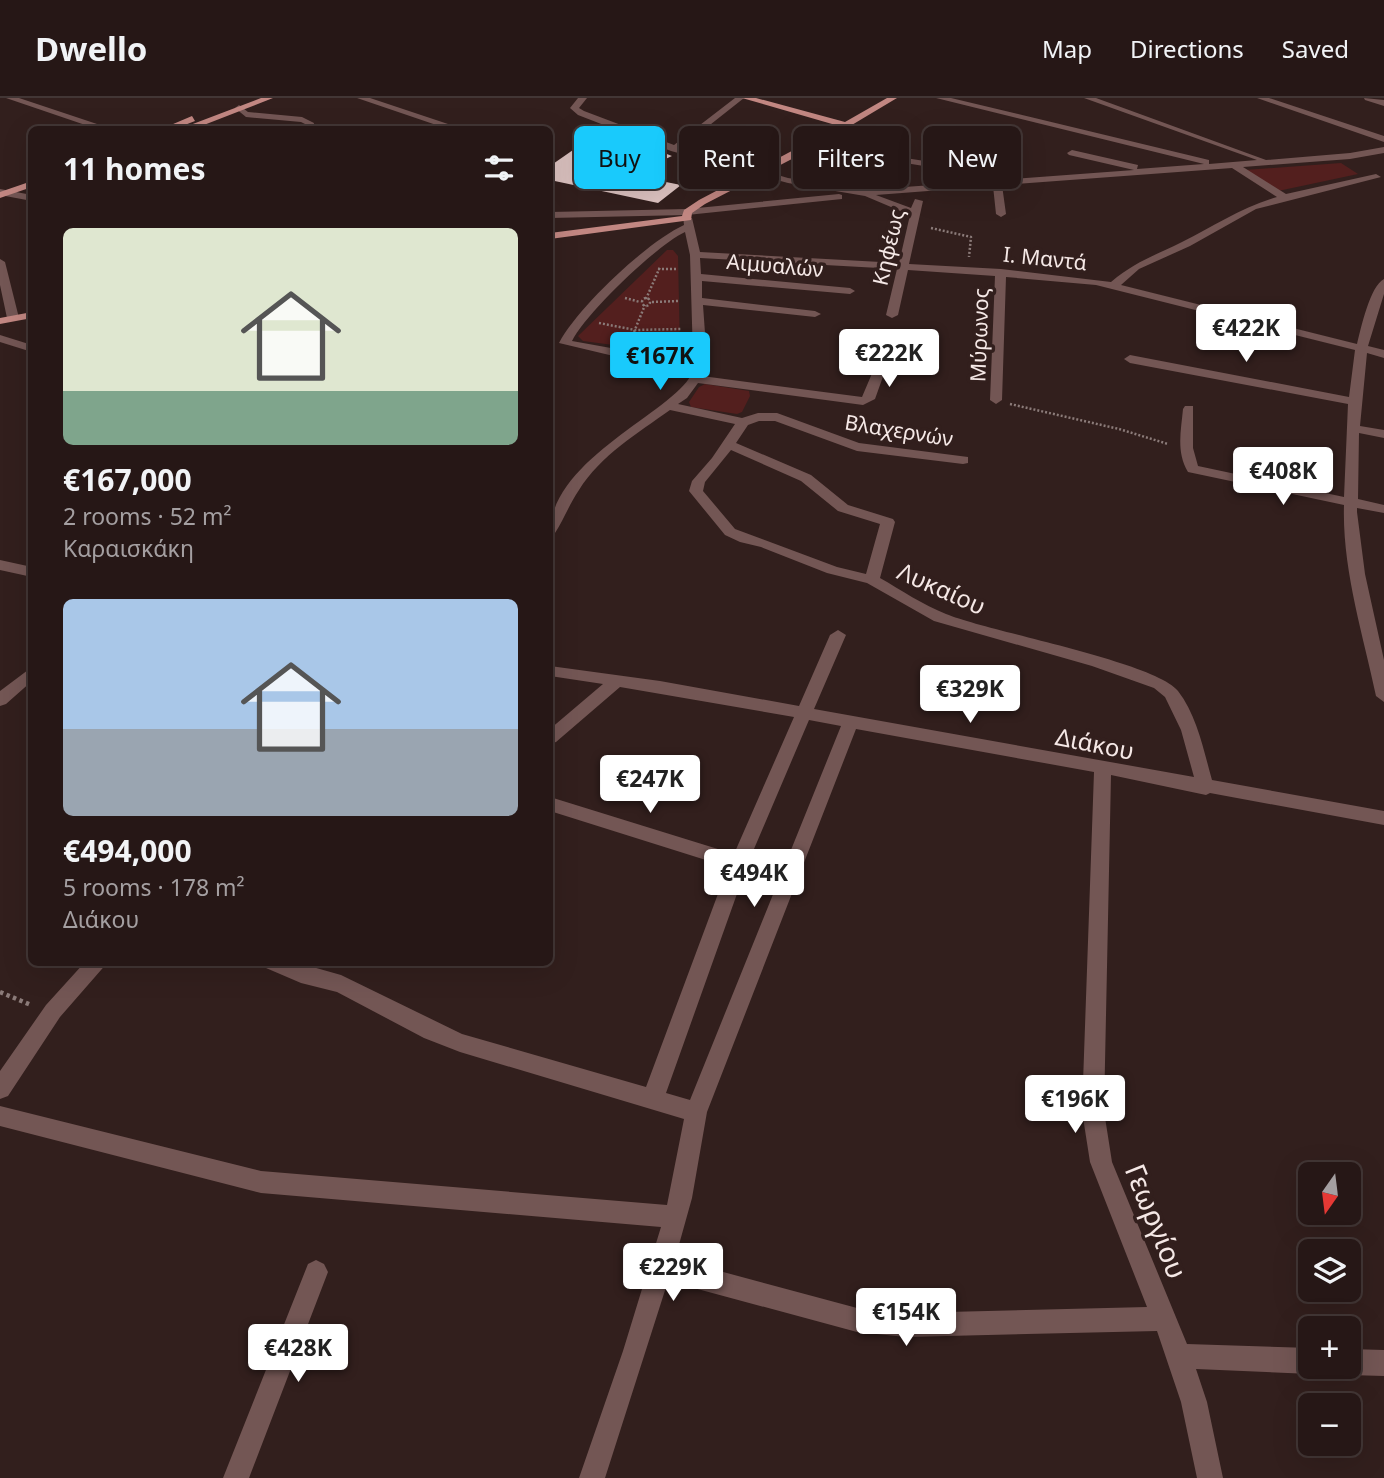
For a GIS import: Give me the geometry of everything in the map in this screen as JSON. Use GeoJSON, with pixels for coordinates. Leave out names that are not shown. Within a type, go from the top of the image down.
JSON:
{"type":"FeatureCollection","features":[{"type":"Feature","properties":{"kind":"main road"},"geometry":{"type":"LineString","coordinates":[[174,126],[251,98]]}},
{"type":"Feature","properties":{"kind":"main road"},"geometry":{"type":"LineString","coordinates":[[192,126],[269,98]]}},
{"type":"Feature","properties":{"kind":"main road"},"geometry":{"type":"LineString","coordinates":[[743,98],[847,125],[893,98]]}},
{"type":"Feature","properties":{"kind":"main road"},"geometry":{"type":"LineString","coordinates":[[1,192],[28,178]]}},
{"type":"Feature","properties":{"kind":"main road"},"geometry":{"type":"LineString","coordinates":[[1,192],[28,185]]}},
{"type":"Feature","properties":{"kind":"main road"},"geometry":{"type":"LineString","coordinates":[[553,236],[688,223],[735,189]]}},
{"type":"Feature","properties":{"kind":"main road"},"geometry":{"type":"LineString","coordinates":[[0,321],[28,316]]}},
{"type":"Feature","properties":{"kind":"street"},"geometry":{"type":"LineString","coordinates":[[10,98],[98,126]]}},
{"type":"Feature","properties":{"kind":"street"},"geometry":{"type":"LineString","coordinates":[[361,98],[449,126]]}},
{"type":"Feature","properties":{"kind":"street"},"geometry":{"type":"LineString","coordinates":[[583,98],[574,108],[581,113],[679,151]]}},
{"type":"Feature","properties":{"kind":"street"},"geometry":{"type":"LineString","coordinates":[[674,149],[743,98]]}},
{"type":"Feature","properties":{"kind":"street"},"geometry":{"type":"LineString","coordinates":[[940,98],[1219,165]]}},
{"type":"Feature","properties":{"kind":"street"},"geometry":{"type":"LineString","coordinates":[[1088,98],[1269,161]]}},
{"type":"Feature","properties":{"kind":"street"},"geometry":{"type":"LineString","coordinates":[[1261,98],[1384,139]]}},
{"type":"Feature","properties":{"kind":"street"},"geometry":{"type":"LineString","coordinates":[[1368,98],[1384,103]]}},
{"type":"Feature","properties":{"kind":"street"},"geometry":{"type":"LineString","coordinates":[[239,108],[253,115],[302,120],[310,123],[309,126]]}},
{"type":"Feature","properties":{"kind":"street"},"geometry":{"type":"LineString","coordinates":[[1021,180],[1350,156],[1384,150]]}},
{"type":"Feature","properties":{"kind":"street"},"geometry":{"type":"LineString","coordinates":[[1072,153],[1148,171]]}},
{"type":"Feature","properties":{"kind":"street"},"geometry":{"type":"LineString","coordinates":[[1350,156],[1377,176],[1384,185]]}},
{"type":"Feature","properties":{"kind":"street"},"geometry":{"type":"LineString","coordinates":[[1232,164],[1283,197]]}},
{"type":"Feature","properties":{"kind":"street"},"geometry":{"type":"LineString","coordinates":[[1114,285],[1135,267],[1186,244],[1253,207],[1283,197],[1377,176]]}},
{"type":"Feature","properties":{"kind":"street"},"geometry":{"type":"LineString","coordinates":[[779,179],[862,193],[914,219]]}},
{"type":"Feature","properties":{"kind":"street"},"geometry":{"type":"LineString","coordinates":[[553,215],[688,223],[742,208],[921,188]]}},
{"type":"Feature","properties":{"kind":"street","name":"Κηφέως"},"geometry":{"type":"LineString","coordinates":[[892,315],[921,188]]}},
{"type":"Feature","properties":{"kind":"street"},"geometry":{"type":"LineString","coordinates":[[997,189],[1001,214]]}},
{"type":"Feature","properties":{"kind":"street"},"geometry":{"type":"LineString","coordinates":[[1,192],[28,197]]}},
{"type":"Feature","properties":{"kind":"street"},"geometry":{"type":"LineString","coordinates":[[688,223],[637,265],[566,337],[568,345],[622,354],[701,361]]}},
{"type":"Feature","properties":{"kind":"street"},"geometry":{"type":"LineString","coordinates":[[553,525],[584,474],[598,458],[683,395],[696,379],[701,361],[695,267],[688,223]]}},
{"type":"Feature","properties":{"kind":"street"},"geometry":{"type":"LineString","coordinates":[[0,262],[13,318]]}},
{"type":"Feature","properties":{"kind":"street"},"geometry":{"type":"LineString","coordinates":[[695,267],[782,267]]}},
{"type":"Feature","properties":{"kind":"street","name":"Ι. Μαντά"},"geometry":{"type":"LineString","coordinates":[[695,267],[903,267],[1001,272],[1114,285],[1384,354]]}},
{"type":"Feature","properties":{"kind":"street","name":"Αιμυαλών"},"geometry":{"type":"LineString","coordinates":[[695,267],[850,291]]}},
{"type":"Feature","properties":{"kind":"street","name":"Μύρωνος"},"geometry":{"type":"LineString","coordinates":[[996,400],[1001,272]]}},
{"type":"Feature","properties":{"kind":"street"},"geometry":{"type":"LineString","coordinates":[[1384,282],[1369,317],[1362,348],[1352,428],[1351,503],[1353,547],[1384,696]]}},
{"type":"Feature","properties":{"kind":"street"},"geometry":{"type":"LineString","coordinates":[[697,301],[815,314]]}},
{"type":"Feature","properties":{"kind":"street"},"geometry":{"type":"LineString","coordinates":[[1,341],[28,348]]}},
{"type":"Feature","properties":{"kind":"street"},"geometry":{"type":"LineString","coordinates":[[1130,359],[1355,402]]}},
{"type":"Feature","properties":{"kind":"street"},"geometry":{"type":"LineString","coordinates":[[696,379],[753,407],[863,401],[869,399],[880,367],[925,370]]}},
{"type":"Feature","properties":{"kind":"street","name":"Βλαχερνών"},"geometry":{"type":"LineString","coordinates":[[668,406],[753,407],[856,447],[963,460]]}},
{"type":"Feature","properties":{"kind":"street","name":"Λυκαίου"},"geometry":{"type":"LineString","coordinates":[[753,407],[699,481],[696,491],[730,532],[832,570],[872,580],[939,617],[1097,662],[1164,687],[1174,698],[1189,730],[1206,788]]}},
{"type":"Feature","properties":{"kind":"street"},"geometry":{"type":"LineString","coordinates":[[1189,409],[1187,452],[1188,463],[1193,469],[1384,509]]}},
{"type":"Feature","properties":{"kind":"street"},"geometry":{"type":"LineString","coordinates":[[1352,428],[1384,434]]}},
{"type":"Feature","properties":{"kind":"street"},"geometry":{"type":"LineString","coordinates":[[728,444],[806,478],[843,508],[888,522],[872,580]]}},
{"type":"Feature","properties":{"kind":"street"},"geometry":{"type":"LineString","coordinates":[[553,501],[564,505]]}},
{"type":"Feature","properties":{"kind":"street"},"geometry":{"type":"LineString","coordinates":[[0,565],[28,571]]}},
{"type":"Feature","properties":{"kind":"street"},"geometry":{"type":"LineString","coordinates":[[653,1099],[739,863],[838,635]]}},
{"type":"Feature","properties":{"kind":"street","name":"Διάκου"},"geometry":{"type":"LineString","coordinates":[[553,671],[804,713],[1206,788],[1384,818]]}},
{"type":"Feature","properties":{"kind":"street"},"geometry":{"type":"LineString","coordinates":[[0,700],[28,676]]}},
{"type":"Feature","properties":{"kind":"street"},"geometry":{"type":"LineString","coordinates":[[553,735],[617,681]]}},
{"type":"Feature","properties":{"kind":"street"},"geometry":{"type":"LineString","coordinates":[[592,1478],[661,1267],[675,1217],[696,1112],[851,722]]}},
{"type":"Feature","properties":{"kind":"street","name":"Γεωργίου"},"geometry":{"type":"LineString","coordinates":[[1103,769],[1093,1111],[1101,1162],[1179,1356],[1194,1402],[1210,1478]]}},
{"type":"Feature","properties":{"kind":"street"},"geometry":{"type":"LineString","coordinates":[[553,805],[739,863]]}},
{"type":"Feature","properties":{"kind":"street"},"geometry":{"type":"LineString","coordinates":[[0,1089],[53,1011],[94,966]]}},
{"type":"Feature","properties":{"kind":"street"},"geometry":{"type":"LineString","coordinates":[[282,966],[300,974],[341,984],[460,1043],[696,1112]]}},
{"type":"Feature","properties":{"kind":"street"},"geometry":{"type":"LineString","coordinates":[[0,1116],[261,1182],[675,1217]]}},
{"type":"Feature","properties":{"kind":"street"},"geometry":{"type":"LineString","coordinates":[[661,1267],[857,1320],[906,1325],[1164,1319]]}},
{"type":"Feature","properties":{"kind":"street"},"geometry":{"type":"LineString","coordinates":[[236,1478],[316,1272]]}},
{"type":"Feature","properties":{"kind":"street"},"geometry":{"type":"LineString","coordinates":[[1179,1356],[1298,1360]]}},
{"type":"Feature","properties":{"kind":"street"},"geometry":{"type":"LineString","coordinates":[[1361,1362],[1384,1363]]}},
{"type":"Feature","properties":{"kind":"path"},"geometry":{"type":"LineString","coordinates":[[914,219],[971,237],[967,270]]}},
{"type":"Feature","properties":{"kind":"path"},"geometry":{"type":"LineString","coordinates":[[645,305],[640,302],[646,299],[662,263]]}},
{"type":"Feature","properties":{"kind":"path"},"geometry":{"type":"LineString","coordinates":[[637,265],[659,269],[695,267]]}},
{"type":"Feature","properties":{"kind":"path"},"geometry":{"type":"LineString","coordinates":[[646,299],[652,302]]}},
{"type":"Feature","properties":{"kind":"path"},"geometry":{"type":"LineString","coordinates":[[633,336],[645,305],[652,302],[697,301]]}},
{"type":"Feature","properties":{"kind":"path"},"geometry":{"type":"LineString","coordinates":[[582,320],[635,330],[699,328]]}},
{"type":"Feature","properties":{"kind":"path"},"geometry":{"type":"LineString","coordinates":[[996,400],[1119,429],[1187,452]]}},
{"type":"Feature","properties":{"kind":"path"},"geometry":{"type":"LineString","coordinates":[[0,992],[53,1011]]}},
{"type":"Feature","properties":{"kind":"shaded area"},"geometry":{"type":"Polygon","coordinates":[[[1341,163],[1358,174],[1278,191],[1245,170],[1341,163]]]}},
{"type":"Feature","properties":{"kind":"shaded area"},"geometry":{"type":"Polygon","coordinates":[[[667,250],[673,250],[678,256],[680,350],[674,353],[583,341],[578,336],[667,250]]]}},
{"type":"Feature","properties":{"kind":"shaded area"},"geometry":{"type":"Polygon","coordinates":[[[705,384],[749,391],[750,396],[742,412],[737,414],[691,407],[689,402],[699,387],[705,384]]]}},
{"type":"Feature","properties":{"kind":"building"},"geometry":{"type":"Polygon","coordinates":[[[574,150],[574,185],[553,181],[553,164],[574,150]]]}},
{"type":"Feature","properties":{"kind":"building"},"geometry":{"type":"Polygon","coordinates":[[[665,182],[679,185],[658,203],[592,189],[665,189],[665,182]]]}}]}
